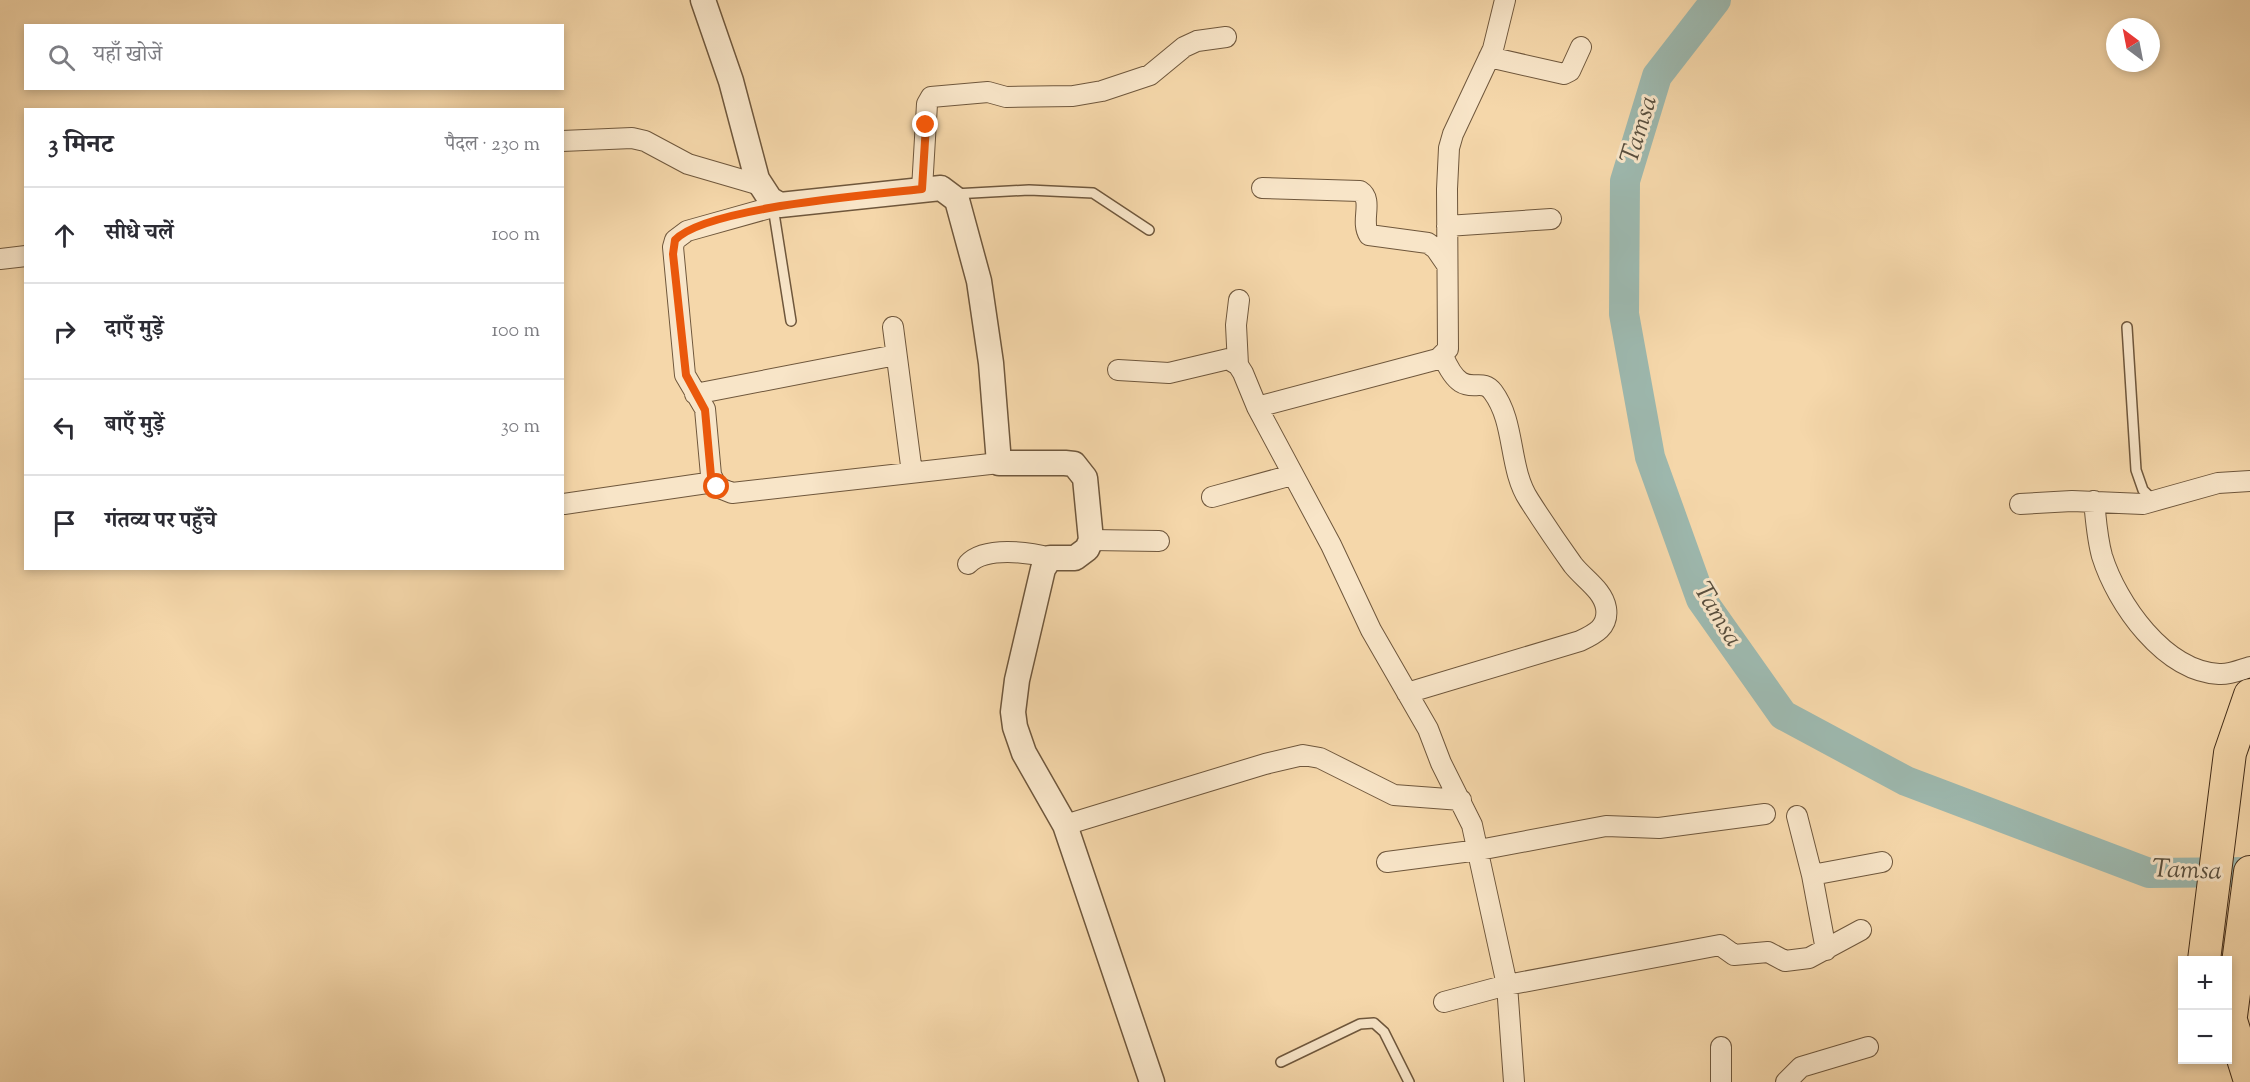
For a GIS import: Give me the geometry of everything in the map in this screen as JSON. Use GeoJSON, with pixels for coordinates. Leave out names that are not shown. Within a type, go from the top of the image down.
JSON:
{"type":"FeatureCollection","features":[{"type":"Feature","properties":{"kind":"highway"},"geometry":{"type":"LineString","coordinates":[[2204,956],[2222,796],[2230,753],[2250,695]]}},
{"type":"Feature","properties":{"kind":"highway"},"geometry":{"type":"LineString","coordinates":[[2232,999],[2250,873]]}},
{"type":"Feature","properties":{"kind":"highway"},"geometry":{"type":"LineString","coordinates":[[2232,1009],[2245,1050],[2250,1081]]}},
{"type":"Feature","properties":{"kind":"street"},"geometry":{"type":"LineString","coordinates":[[703,0],[731,81],[760,185],[776,206]]}},
{"type":"Feature","properties":{"kind":"street"},"geometry":{"type":"LineString","coordinates":[[1257,407],[1443,356],[1448,349],[1447,226],[1451,141],[1498,34],[1505,0]]}},
{"type":"Feature","properties":{"kind":"street"},"geometry":{"type":"LineString","coordinates":[[922,189],[927,104],[931,97],[988,92],[1006,97],[1073,96],[1101,91],[1150,75],[1184,47],[1197,41],[1226,37]]}},
{"type":"Feature","properties":{"kind":"street"},"geometry":{"type":"LineString","coordinates":[[1489,57],[1563,75],[1570,71],[1581,47]]}},
{"type":"Feature","properties":{"kind":"street"},"geometry":{"type":"LineString","coordinates":[[564,141],[632,138],[645,141],[688,164],[760,185]]}},
{"type":"Feature","properties":{"kind":"street"},"geometry":{"type":"LineString","coordinates":[[968,564],[983,556],[1016,552],[1050,558],[1075,558],[1088,549],[1091,540],[1085,478],[1074,464],[999,463],[732,494],[723,491],[714,482],[707,417],[686,375],[673,254],[675,240],[695,228],[776,206],[922,189],[941,188],[952,194],[960,209],[983,299],[999,463]]}},
{"type":"Feature","properties":{"kind":"street"},"geometry":{"type":"LineString","coordinates":[[1262,188],[1360,190],[1366,200],[1365,227],[1369,235],[1428,243],[1436,249],[1447,265]]}},
{"type":"Feature","properties":{"kind":"street"},"geometry":{"type":"LineString","coordinates":[[1447,226],[1551,219]]}},
{"type":"Feature","properties":{"kind":"street"},"geometry":{"type":"LineString","coordinates":[[0,259],[24,256]]}},
{"type":"Feature","properties":{"kind":"street"},"geometry":{"type":"LineString","coordinates":[[1239,300],[1236,325],[1238,364],[1257,407],[1331,545],[1371,630],[1428,729],[1441,763],[1461,800],[1479,850],[1507,985],[1514,1082]]}},
{"type":"Feature","properties":{"kind":"street"},"geometry":{"type":"LineString","coordinates":[[893,327],[912,473]]}},
{"type":"Feature","properties":{"kind":"street"},"geometry":{"type":"LineString","coordinates":[[695,394],[896,355]]}},
{"type":"Feature","properties":{"kind":"street"},"geometry":{"type":"LineString","coordinates":[[1407,693],[1580,641],[1602,629],[1605,621],[1606,609],[1598,592],[1572,563],[1523,489],[1503,411],[1494,392],[1486,386],[1462,385],[1457,382],[1443,356]]}},
{"type":"Feature","properties":{"kind":"street"},"geometry":{"type":"LineString","coordinates":[[1118,370],[1169,374],[1228,359],[1238,364]]}},
{"type":"Feature","properties":{"kind":"street"},"geometry":{"type":"LineString","coordinates":[[1212,497],[1292,475]]}},
{"type":"Feature","properties":{"kind":"street"},"geometry":{"type":"LineString","coordinates":[[564,504],[714,482]]}},
{"type":"Feature","properties":{"kind":"street"},"geometry":{"type":"LineString","coordinates":[[2020,504],[2094,501],[2133,504],[2154,501],[2218,483],[2250,482]]}},
{"type":"Feature","properties":{"kind":"street"},"geometry":{"type":"LineString","coordinates":[[2094,501],[2098,542],[2110,576],[2134,618],[2160,648],[2190,667],[2206,673],[2222,675],[2250,667]]}},
{"type":"Feature","properties":{"kind":"street"},"geometry":{"type":"LineString","coordinates":[[1091,540],[1159,541]]}},
{"type":"Feature","properties":{"kind":"street"},"geometry":{"type":"LineString","coordinates":[[1050,558],[1040,579],[1013,712],[1018,740],[1065,825],[1152,1082]]}},
{"type":"Feature","properties":{"kind":"street"},"geometry":{"type":"LineString","coordinates":[[1065,825],[1303,755],[1320,758],[1394,795],[1461,800]]}},
{"type":"Feature","properties":{"kind":"street"},"geometry":{"type":"LineString","coordinates":[[1387,862],[1479,850],[1606,826],[1659,828],[1765,814]]}},
{"type":"Feature","properties":{"kind":"street"},"geometry":{"type":"LineString","coordinates":[[1797,816],[1812,876],[1826,950]]}},
{"type":"Feature","properties":{"kind":"street"},"geometry":{"type":"LineString","coordinates":[[1812,876],[1882,862]]}},
{"type":"Feature","properties":{"kind":"street"},"geometry":{"type":"LineString","coordinates":[[1444,1002],[1507,985],[1720,945],[1734,955],[1768,952],[1785,961],[1809,958],[1861,930]]}},
{"type":"Feature","properties":{"kind":"street"},"geometry":{"type":"LineString","coordinates":[[1721,1047],[1721,1082]]}},
{"type":"Feature","properties":{"kind":"street"},"geometry":{"type":"LineString","coordinates":[[1786,1082],[1801,1067],[1868,1047]]}},
{"type":"Feature","properties":{"kind":"lane"},"geometry":{"type":"LineString","coordinates":[[952,194],[1029,190],[1093,193],[1149,230]]}},
{"type":"Feature","properties":{"kind":"lane"},"geometry":{"type":"LineString","coordinates":[[776,206],[791,321]]}},
{"type":"Feature","properties":{"kind":"lane"},"geometry":{"type":"LineString","coordinates":[[2127,327],[2136,470],[2143,490],[2154,501]]}},
{"type":"Feature","properties":{"kind":"lane"},"geometry":{"type":"LineString","coordinates":[[1281,1062],[1360,1024],[1374,1023],[1384,1032],[1409,1082]]}},
{"type":"Feature","properties":{"kind":"waterway","name":"Tamsa"},"geometry":{"type":"LineString","coordinates":[[1716,0],[1657,76],[1625,181],[1624,314],[1650,457],[1701,599],[1783,715],[1906,781],[2149,873],[2250,872]]}},
{"type":"Feature","properties":{"kind":"route"},"geometry":{"type":"LineString","coordinates":[[717,487],[711,476],[707,417],[687,382],[673,254],[675,240],[695,228],[780,205],[922,189],[926,125]]}}]}
